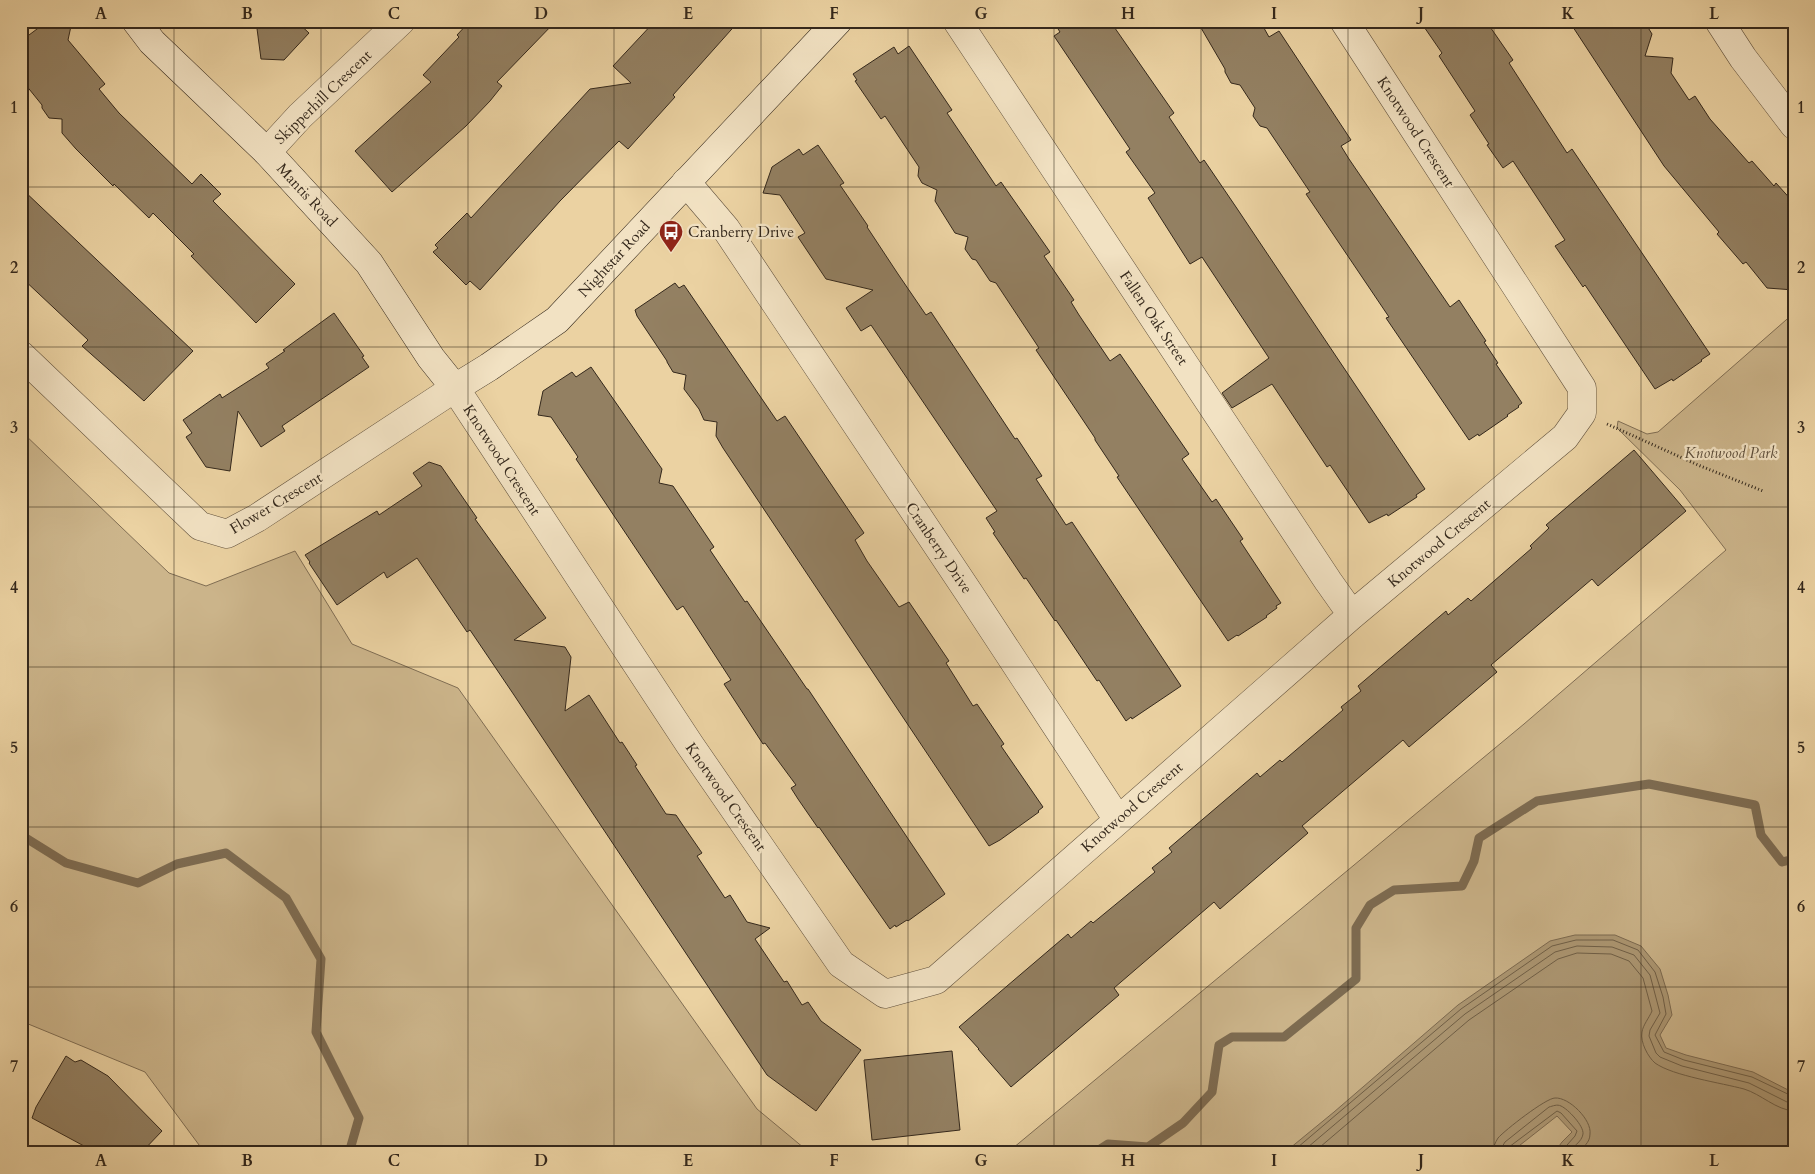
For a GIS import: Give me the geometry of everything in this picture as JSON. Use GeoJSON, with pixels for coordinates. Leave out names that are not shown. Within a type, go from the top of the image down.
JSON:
{"type":"FeatureCollection","features":[{"type":"Feature","properties":{"kind":"street","name":"Mantis Road"},"geometry":{"type":"LineString","coordinates":[[136,21],[152,42],[267,152],[369,262],[431,358],[455,388]]}},
{"type":"Feature","properties":{"kind":"street","name":"Skipperhill Crescent"},"geometry":{"type":"LineString","coordinates":[[267,152],[300,116],[401,21]]}},
{"type":"Feature","properties":{"kind":"street","name":"Nightstar Road"},"geometry":{"type":"LineString","coordinates":[[455,388],[557,320],[838,21]]}},
{"type":"Feature","properties":{"kind":"street","name":"Fallen Oak Street"},"geometry":{"type":"LineString","coordinates":[[957,21],[1352,615]]}},
{"type":"Feature","properties":{"kind":"street","name":"Knotwood Crescent"},"geometry":{"type":"LineString","coordinates":[[455,388],[690,745],[841,964],[885,994],[936,980],[1352,615],[1565,437],[1582,414],[1582,388],[1344,21]]}},
{"type":"Feature","properties":{"kind":"street"},"geometry":{"type":"LineString","coordinates":[[1719,21],[1743,58],[1794,125]]}},
{"type":"Feature","properties":{"kind":"street","name":"Cranberry Drive"},"geometry":{"type":"LineString","coordinates":[[686,182],[726,229],[1118,820]]}},
{"type":"Feature","properties":{"kind":"street","name":"Flower Crescent"},"geometry":{"type":"LineString","coordinates":[[21,355],[200,526],[227,534],[256,518],[455,388]]}},
{"type":"Feature","properties":{"kind":"path"},"geometry":{"type":"LineString","coordinates":[[1617,428],[1698,465],[1763,491]]}},
{"type":"Feature","properties":{"kind":"green space","name":"Knotwood Park"},"geometry":{"type":"Polygon","coordinates":[[[1794,313],[1794,1153],[1007,1153],[1524,724],[1726,550],[1680,490],[1617,428],[1618,421],[1647,434],[1658,432],[1794,313]]]}},
{"type":"Feature","properties":{"kind":"green space"},"geometry":{"type":"Polygon","coordinates":[[[21,431],[169,573],[206,586],[295,551],[352,644],[458,688],[757,1109],[810,1153],[205,1153],[145,1072],[21,1021],[21,431]]]}},
{"type":"Feature","properties":{"kind":"water"},"geometry":{"type":"Polygon","coordinates":[[[1575,935],[1615,935],[1641,946],[1660,969],[1672,1015],[1660,1035],[1666,1048],[1753,1072],[1794,1093],[1794,1153],[1554,1153],[1572,1132],[1557,1116],[1510,1153],[1284,1153],[1458,1005],[1550,941],[1575,935]]]}},
{"type":"Feature","properties":{"kind":"building"},"geometry":{"type":"Polygon","coordinates":[[[256,21],[296,21],[309,33],[284,60],[261,59],[256,21]]]}},
{"type":"Feature","properties":{"kind":"building"},"geometry":{"type":"Polygon","coordinates":[[[470,21],[556,21],[497,82],[502,86],[490,101],[466,126],[392,192],[355,151],[431,82],[423,75],[459,37],[457,35],[470,21]]]}},
{"type":"Feature","properties":{"kind":"building"},"geometry":{"type":"Polygon","coordinates":[[[655,21],[739,21],[628,149],[619,141],[560,201],[480,290],[470,281],[466,285],[433,252],[438,248],[435,245],[467,213],[471,218],[590,89],[631,83],[613,66],[655,21]]]}},
{"type":"Feature","properties":{"kind":"building"},"geometry":{"type":"Polygon","coordinates":[[[1053,21],[1110,21],[1174,113],[1169,117],[1200,163],[1204,160],[1425,489],[1416,495],[1417,497],[1388,516],[1387,514],[1369,523],[1330,465],[1327,467],[1272,384],[1232,408],[1222,393],[1269,358],[1202,257],[1190,264],[1148,198],[1155,193],[1126,152],[1130,149],[1054,36],[1060,32],[1053,21]]]}},
{"type":"Feature","properties":{"kind":"building"},"geometry":{"type":"Polygon","coordinates":[[[1197,21],[1260,21],[1269,37],[1279,31],[1351,140],[1341,146],[1349,159],[1450,307],[1459,300],[1486,341],[1484,342],[1498,363],[1496,364],[1522,403],[1508,416],[1479,436],[1478,434],[1469,440],[1386,318],[1389,317],[1306,194],[1310,192],[1267,128],[1260,126],[1253,116],[1255,108],[1240,85],[1231,83],[1197,21]]]}},
{"type":"Feature","properties":{"kind":"building"},"geometry":{"type":"Polygon","coordinates":[[[1420,21],[1486,21],[1513,60],[1509,63],[1567,153],[1572,149],[1710,354],[1702,361],[1673,381],[1672,379],[1655,389],[1585,285],[1583,287],[1555,246],[1565,240],[1513,161],[1503,168],[1487,145],[1489,144],[1470,115],[1475,111],[1439,56],[1442,53],[1420,21]]]}},
{"type":"Feature","properties":{"kind":"building"},"geometry":{"type":"Polygon","coordinates":[[[1569,21],[1644,21],[1652,34],[1645,56],[1673,58],[1671,73],[1689,100],[1695,96],[1710,119],[1749,163],[1752,161],[1774,186],[1776,183],[1794,203],[1794,290],[1767,288],[1746,262],[1743,264],[1717,234],[1719,232],[1664,166],[1569,21]]]}},
{"type":"Feature","properties":{"kind":"building"},"geometry":{"type":"Polygon","coordinates":[[[45,23],[71,26],[68,40],[105,84],[99,89],[119,113],[192,184],[201,174],[221,194],[213,201],[295,284],[256,323],[191,256],[194,254],[153,213],[149,218],[76,149],[62,133],[62,119],[49,118],[42,105],[21,79],[21,41],[45,23]]]}},
{"type":"Feature","properties":{"kind":"building"},"geometry":{"type":"Polygon","coordinates":[[[909,46],[952,110],[947,113],[996,186],[1001,182],[1050,252],[1044,256],[1074,300],[1071,302],[1079,315],[1110,361],[1120,354],[1189,454],[1182,459],[1212,502],[1216,499],[1243,539],[1240,541],[1281,603],[1267,617],[1238,636],[1228,641],[1117,477],[1119,476],[1036,350],[1039,348],[996,283],[990,281],[976,260],[972,259],[965,249],[968,237],[955,233],[935,201],[937,190],[922,183],[918,176],[919,167],[885,116],[881,119],[855,81],[857,80],[853,74],[894,47],[898,54],[909,46]]]}},
{"type":"Feature","properties":{"kind":"building"},"geometry":{"type":"Polygon","coordinates":[[[818,145],[844,183],[840,185],[898,274],[926,315],[931,312],[1015,439],[1017,438],[1042,476],[1036,479],[1066,525],[1072,522],[1181,686],[1132,719],[1131,717],[1126,721],[1099,680],[1097,681],[1056,620],[1026,578],[1024,579],[993,533],[995,532],[986,518],[997,511],[871,325],[861,331],[846,308],[873,290],[826,279],[798,237],[805,233],[780,195],[763,193],[772,167],[799,149],[803,155],[818,145]]]}},
{"type":"Feature","properties":{"kind":"building"},"geometry":{"type":"Polygon","coordinates":[[[21,188],[193,351],[144,401],[82,346],[88,340],[21,277],[21,188]]]}},
{"type":"Feature","properties":{"kind":"building"},"geometry":{"type":"Polygon","coordinates":[[[675,283],[679,288],[684,285],[777,421],[785,416],[864,533],[855,540],[867,561],[899,607],[909,602],[949,661],[946,663],[973,706],[977,704],[1004,744],[1001,746],[1043,807],[1039,812],[1000,840],[989,846],[723,448],[716,436],[717,422],[704,420],[699,409],[684,389],[686,375],[673,372],[637,316],[635,310],[675,283]]]}},
{"type":"Feature","properties":{"kind":"building"},"geometry":{"type":"Polygon","coordinates":[[[334,313],[364,356],[362,357],[369,367],[282,426],[285,431],[261,447],[238,411],[230,471],[206,467],[186,437],[192,433],[183,420],[220,394],[222,398],[269,368],[266,364],[334,313]]]}},
{"type":"Feature","properties":{"kind":"building"},"geometry":{"type":"Polygon","coordinates":[[[591,367],[662,469],[659,483],[673,486],[714,547],[710,550],[808,689],[945,894],[908,921],[896,927],[895,925],[890,929],[798,799],[791,788],[796,785],[765,743],[763,744],[724,684],[731,680],[683,606],[677,610],[576,459],[578,457],[551,417],[538,415],[543,391],[572,372],[576,377],[591,367]]]}},
{"type":"Feature","properties":{"kind":"building"},"geometry":{"type":"Polygon","coordinates":[[[1634,450],[1686,511],[1598,586],[1592,579],[1491,665],[1497,672],[1409,747],[1403,740],[1302,826],[1308,833],[1220,909],[1214,902],[1114,988],[1119,995],[1011,1087],[959,1027],[1068,934],[1071,938],[1091,921],[1093,923],[1155,872],[1152,868],[1172,852],[1169,848],[1257,773],[1260,777],[1280,760],[1282,762],[1343,710],[1341,707],[1361,691],[1358,686],[1446,611],[1448,615],[1468,598],[1471,601],[1532,548],[1530,546],[1549,528],[1546,525],[1634,450]]]}},
{"type":"Feature","properties":{"kind":"building"},"geometry":{"type":"Polygon","coordinates":[[[429,462],[441,466],[477,518],[475,519],[546,618],[514,640],[565,647],[571,657],[565,711],[589,695],[620,743],[622,742],[637,765],[635,766],[666,814],[676,815],[702,853],[697,856],[725,898],[730,895],[747,922],[770,928],[755,939],[784,982],[787,981],[802,1005],[808,1002],[821,1021],[861,1050],[816,1111],[767,1075],[470,630],[467,632],[417,558],[387,578],[384,572],[337,605],[309,563],[305,555],[377,511],[379,515],[422,486],[413,473],[429,462]]]}},
{"type":"Feature","properties":{"kind":"building"},"geometry":{"type":"Polygon","coordinates":[[[952,1051],[960,1130],[872,1140],[864,1060],[952,1051]]]}},
{"type":"Feature","properties":{"kind":"building"},"geometry":{"type":"Polygon","coordinates":[[[66,1056],[75,1062],[81,1060],[108,1076],[162,1131],[141,1153],[97,1153],[32,1118],[36,1107],[66,1056]]]}},
{"type":"Feature","properties":{"kind":"waterway"},"geometry":{"type":"LineString","coordinates":[[1094,1153],[1108,1144],[1148,1147],[1183,1123],[1212,1092],[1219,1045],[1232,1037],[1284,1037],[1356,979],[1356,928],[1370,905],[1394,890],[1462,886],[1474,861],[1479,838],[1537,801],[1649,784],[1755,805],[1761,835],[1782,862],[1794,859]]}},
{"type":"Feature","properties":{"kind":"waterway"},"geometry":{"type":"LineString","coordinates":[[21,835],[66,863],[138,883],[177,864],[226,853],[286,898],[321,959],[316,1032],[359,1118],[349,1153]]}},
{"type":"Feature","properties":{"kind":"place","name":"Cranberry Drive"},"geometry":{"type":"Point","coordinates":[671,253]}}]}
